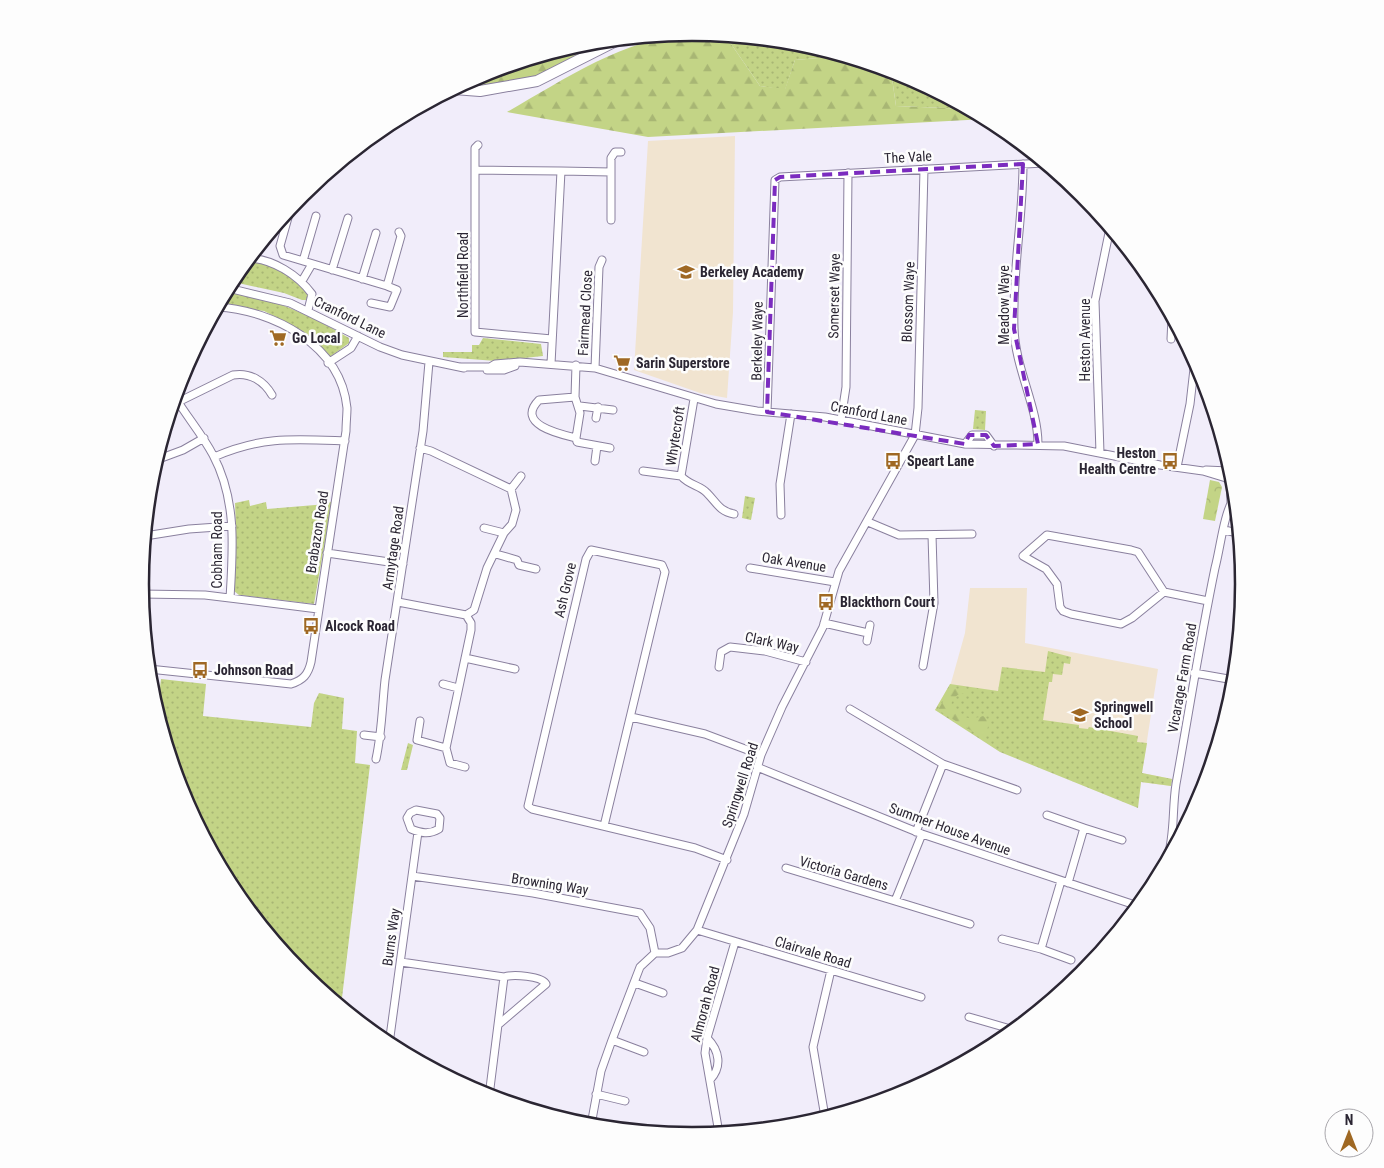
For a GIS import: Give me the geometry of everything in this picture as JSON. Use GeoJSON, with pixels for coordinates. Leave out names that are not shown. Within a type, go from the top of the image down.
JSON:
{"type":"FeatureCollection","features":[{"type":"Feature","properties":{"kind":"highway"},"geometry":{"type":"LineString","coordinates":[[468,90],[480,91],[537,81],[599,50]]}},
{"type":"Feature","properties":{"kind":"street","name":"Northfield Road"},"geometry":{"type":"LineString","coordinates":[[478,145],[475,148],[476,332],[552,339]]}},
{"type":"Feature","properties":{"kind":"street"},"geometry":{"type":"LineString","coordinates":[[611,220],[612,155],[621,152]]}},
{"type":"Feature","properties":{"kind":"street","name":"The Vale"},"geometry":{"type":"LineString","coordinates":[[775,180],[780,177],[1035,163]]}},
{"type":"Feature","properties":{"kind":"street","name":"Meadow Waye"},"geometry":{"type":"LineString","coordinates":[[1023,164],[1023,201],[1016,253],[1014,329],[1018,362],[1032,412],[1038,444]]}},
{"type":"Feature","properties":{"kind":"street","name":"Blossom Waye"},"geometry":{"type":"LineString","coordinates":[[914,435],[918,408],[924,169]]}},
{"type":"Feature","properties":{"kind":"street"},"geometry":{"type":"LineString","coordinates":[[476,170],[611,172]]}},
{"type":"Feature","properties":{"kind":"street"},"geometry":{"type":"LineString","coordinates":[[551,364],[560,171]]}},
{"type":"Feature","properties":{"kind":"street","name":"Somerset Waye"},"geometry":{"type":"LineString","coordinates":[[841,420],[846,387],[848,173]]}},
{"type":"Feature","properties":{"kind":"street","name":"Berkeley Waye"},"geometry":{"type":"LineString","coordinates":[[767,412],[775,180]]}},
{"type":"Feature","properties":{"kind":"street"},"geometry":{"type":"LineString","coordinates":[[303,261],[316,216]]}},
{"type":"Feature","properties":{"kind":"street"},"geometry":{"type":"LineString","coordinates":[[332,270],[348,218]]}},
{"type":"Feature","properties":{"kind":"street"},"geometry":{"type":"LineString","coordinates":[[286,223],[280,246],[281,252],[284,255],[397,290],[390,307],[371,304]]}},
{"type":"Feature","properties":{"kind":"street"},"geometry":{"type":"LineString","coordinates":[[387,286],[401,236],[399,232]]}},
{"type":"Feature","properties":{"kind":"street"},"geometry":{"type":"LineString","coordinates":[[362,279],[376,233]]}},
{"type":"Feature","properties":{"kind":"street","name":"Heston Avenue"},"geometry":{"type":"LineString","coordinates":[[1100,453],[1095,302],[1108,236]]}},
{"type":"Feature","properties":{"kind":"street"},"geometry":{"type":"LineString","coordinates":[[257,260],[268,263],[302,281],[312,294],[308,310]]}},
{"type":"Feature","properties":{"kind":"street","name":"Fairmead Close"},"geometry":{"type":"LineString","coordinates":[[595,368],[599,267],[602,260]]}},
{"type":"Feature","properties":{"kind":"street"},"geometry":{"type":"LineString","coordinates":[[302,281],[312,264]]}},
{"type":"Feature","properties":{"kind":"street","name":"Cranford Lane"},"geometry":{"type":"LineString","coordinates":[[236,290],[271,297],[308,310],[387,349],[429,362],[461,367],[490,367],[495,364],[520,362],[595,368],[630,377],[694,399],[767,412],[841,420],[965,444],[972,435],[986,435],[994,446],[1038,444]]}},
{"type":"Feature","properties":{"kind":"street","name":"Brabazon Road"},"geometry":{"type":"LineString","coordinates":[[157,670],[290,684],[299,682],[309,671],[345,440],[347,407],[342,387],[328,362],[306,339],[286,324],[251,312],[225,309]]}},
{"type":"Feature","properties":{"kind":"street"},"geometry":{"type":"LineString","coordinates":[[1171,339],[1172,331]]}},
{"type":"Feature","properties":{"kind":"street"},"geometry":{"type":"LineString","coordinates":[[328,362],[351,348],[358,336]]}},
{"type":"Feature","properties":{"kind":"street","name":"Armytage Road"},"geometry":{"type":"LineString","coordinates":[[376,759],[381,737],[385,680],[420,448],[429,362]]}},
{"type":"Feature","properties":{"kind":"street"},"geometry":{"type":"LineString","coordinates":[[576,366],[576,397],[580,406],[576,438]]}},
{"type":"Feature","properties":{"kind":"street"},"geometry":{"type":"LineString","coordinates":[[183,397],[241,374],[255,378],[266,386],[272,396]]}},
{"type":"Feature","properties":{"kind":"street"},"geometry":{"type":"LineString","coordinates":[[1177,467],[1190,404],[1193,376]]}},
{"type":"Feature","properties":{"kind":"street"},"geometry":{"type":"LineString","coordinates":[[576,397],[539,400],[534,405],[532,414],[538,424],[559,434],[576,438],[578,442],[610,448]]}},
{"type":"Feature","properties":{"kind":"street","name":"Whytecroft"},"geometry":{"type":"LineString","coordinates":[[681,476],[694,399]]}},
{"type":"Feature","properties":{"kind":"street","name":"Cobham Road"},"geometry":{"type":"LineString","coordinates":[[180,404],[204,438],[225,483],[232,526],[230,598]]}},
{"type":"Feature","properties":{"kind":"street"},"geometry":{"type":"LineString","coordinates":[[580,406],[613,410]]}},
{"type":"Feature","properties":{"kind":"street"},"geometry":{"type":"LineString","coordinates":[[596,418],[598,407]]}},
{"type":"Feature","properties":{"kind":"street"},"geometry":{"type":"LineString","coordinates":[[781,515],[780,484],[791,414]]}},
{"type":"Feature","properties":{"kind":"street","name":"Springwell Road"},"geometry":{"type":"LineString","coordinates":[[655,953],[668,953],[682,948],[697,930],[727,860],[744,814],[761,755],[824,623],[839,571],[868,522],[914,435]]}},
{"type":"Feature","properties":{"kind":"street"},"geometry":{"type":"LineString","coordinates":[[165,457],[183,450],[204,438]]}},
{"type":"Feature","properties":{"kind":"street"},"geometry":{"type":"LineString","coordinates":[[214,457],[249,444],[276,439],[345,440]]}},
{"type":"Feature","properties":{"kind":"street"},"geometry":{"type":"LineString","coordinates":[[1038,444],[1223,475]]}},
{"type":"Feature","properties":{"kind":"street"},"geometry":{"type":"LineString","coordinates":[[595,461],[597,446]]}},
{"type":"Feature","properties":{"kind":"street"},"geometry":{"type":"LineString","coordinates":[[420,448],[440,455],[511,489]]}},
{"type":"Feature","properties":{"kind":"street","name":"Whytecroft"},"geometry":{"type":"LineString","coordinates":[[643,471],[681,476],[688,483],[707,492],[720,509],[734,514]]}},
{"type":"Feature","properties":{"kind":"street"},"geometry":{"type":"LineString","coordinates":[[511,489],[521,476]]}},
{"type":"Feature","properties":{"kind":"street"},"geometry":{"type":"LineString","coordinates":[[398,602],[466,615],[474,610],[487,568],[496,554],[504,533],[512,524],[516,510],[511,489]]}},
{"type":"Feature","properties":{"kind":"street","name":"Vicarage Farm Road"},"geometry":{"type":"LineString","coordinates":[[1172,837],[1176,788],[1194,673],[1229,509]]}},
{"type":"Feature","properties":{"kind":"street"},"geometry":{"type":"LineString","coordinates":[[868,522],[899,535],[972,534]]}},
{"type":"Feature","properties":{"kind":"street"},"geometry":{"type":"LineString","coordinates":[[152,535],[189,529],[232,526]]}},
{"type":"Feature","properties":{"kind":"street"},"geometry":{"type":"LineString","coordinates":[[484,528],[504,533]]}},
{"type":"Feature","properties":{"kind":"street"},"geometry":{"type":"LineString","coordinates":[[1224,530],[1232,531]]}},
{"type":"Feature","properties":{"kind":"street"},"geometry":{"type":"LineString","coordinates":[[923,666],[934,603],[932,535]]}},
{"type":"Feature","properties":{"kind":"street"},"geometry":{"type":"LineString","coordinates":[[1164,592],[1132,618],[1121,624],[1063,612],[1060,607],[1057,584],[1046,569],[1023,556],[1047,535],[1131,550],[1138,552],[1164,592],[1208,601]]}},
{"type":"Feature","properties":{"kind":"street","name":"Ash Grove"},"geometry":{"type":"LineString","coordinates":[[604,826],[665,572],[662,565],[591,550],[586,559],[528,802],[532,809],[695,848],[727,860]]}},
{"type":"Feature","properties":{"kind":"street"},"geometry":{"type":"LineString","coordinates":[[327,553],[403,564]]}},
{"type":"Feature","properties":{"kind":"street"},"geometry":{"type":"LineString","coordinates":[[496,554],[517,560],[519,565],[536,569]]}},
{"type":"Feature","properties":{"kind":"street","name":"Oak Avenue"},"geometry":{"type":"LineString","coordinates":[[750,568],[835,582]]}},
{"type":"Feature","properties":{"kind":"street"},"geometry":{"type":"LineString","coordinates":[[149,594],[175,593],[318,609]]}},
{"type":"Feature","properties":{"kind":"street"},"geometry":{"type":"LineString","coordinates":[[465,767],[450,764],[446,748],[471,630],[466,615]]}},
{"type":"Feature","properties":{"kind":"street"},"geometry":{"type":"LineString","coordinates":[[824,623],[869,629],[867,642]]}},
{"type":"Feature","properties":{"kind":"street","name":"Clark Way"},"geometry":{"type":"LineString","coordinates":[[719,667],[721,652],[730,646],[765,651],[806,662]]}},
{"type":"Feature","properties":{"kind":"street"},"geometry":{"type":"LineString","coordinates":[[465,658],[515,669]]}},
{"type":"Feature","properties":{"kind":"street"},"geometry":{"type":"LineString","coordinates":[[1194,673],[1226,679]]}},
{"type":"Feature","properties":{"kind":"street"},"geometry":{"type":"LineString","coordinates":[[443,684],[458,688]]}},
{"type":"Feature","properties":{"kind":"street"},"geometry":{"type":"LineString","coordinates":[[850,709],[943,764],[1018,790]]}},
{"type":"Feature","properties":{"kind":"street"},"geometry":{"type":"LineString","coordinates":[[630,717],[706,734],[761,755]]}},
{"type":"Feature","properties":{"kind":"street"},"geometry":{"type":"LineString","coordinates":[[420,721],[417,740],[446,748]]}},
{"type":"Feature","properties":{"kind":"street"},"geometry":{"type":"LineString","coordinates":[[364,735],[381,737]]}},
{"type":"Feature","properties":{"kind":"street","name":"Victoria Gardens"},"geometry":{"type":"LineString","coordinates":[[896,901],[943,764]]}},
{"type":"Feature","properties":{"kind":"street","name":"Summer House Avenue"},"geometry":{"type":"LineString","coordinates":[[757,767],[919,833],[1130,904]]}},
{"type":"Feature","properties":{"kind":"street"},"geometry":{"type":"LineString","coordinates":[[416,810],[432,812],[440,818],[439,828],[433,832],[418,832],[410,829],[407,824],[410,813],[416,810]]}},
{"type":"Feature","properties":{"kind":"street"},"geometry":{"type":"LineString","coordinates":[[1047,815],[1122,840]]}},
{"type":"Feature","properties":{"kind":"street"},"geometry":{"type":"LineString","coordinates":[[1041,949],[1084,828]]}},
{"type":"Feature","properties":{"kind":"street","name":"Burns Way"},"geometry":{"type":"LineString","coordinates":[[390,1035],[418,832]]}},
{"type":"Feature","properties":{"kind":"street","name":"Victoria Gardens"},"geometry":{"type":"LineString","coordinates":[[786,868],[970,924]]}},
{"type":"Feature","properties":{"kind":"street","name":"Browning Way"},"geometry":{"type":"LineString","coordinates":[[412,876],[541,895],[640,914],[650,928],[655,953]]}},
{"type":"Feature","properties":{"kind":"street","name":"Clairvale Road"},"geometry":{"type":"LineString","coordinates":[[697,930],[921,997]]}},
{"type":"Feature","properties":{"kind":"street"},"geometry":{"type":"LineString","coordinates":[[1002,939],[1041,949],[1071,960]]}},
{"type":"Feature","properties":{"kind":"street","name":"Almorah Road"},"geometry":{"type":"LineString","coordinates":[[719,1126],[705,1054],[707,1038],[735,942]]}},
{"type":"Feature","properties":{"kind":"street"},"geometry":{"type":"LineString","coordinates":[[592,1117],[596,1094],[612,1040],[640,967],[655,953]]}},
{"type":"Feature","properties":{"kind":"street"},"geometry":{"type":"LineString","coordinates":[[400,962],[504,977],[510,975],[541,980],[546,984],[499,1024]]}},
{"type":"Feature","properties":{"kind":"street"},"geometry":{"type":"LineString","coordinates":[[825,1110],[813,1046],[831,970]]}},
{"type":"Feature","properties":{"kind":"street"},"geometry":{"type":"LineString","coordinates":[[490,1087],[504,977]]}},
{"type":"Feature","properties":{"kind":"street"},"geometry":{"type":"LineString","coordinates":[[635,982],[663,993]]}},
{"type":"Feature","properties":{"kind":"street"},"geometry":{"type":"LineString","coordinates":[[969,1017],[1005,1027]]}},
{"type":"Feature","properties":{"kind":"street"},"geometry":{"type":"LineString","coordinates":[[707,1038],[715,1048],[718,1061],[715,1075],[710,1080]]}},
{"type":"Feature","properties":{"kind":"street"},"geometry":{"type":"LineString","coordinates":[[612,1040],[644,1052]]}},
{"type":"Feature","properties":{"kind":"street"},"geometry":{"type":"LineString","coordinates":[[596,1094],[625,1101]]}},
{"type":"Feature","properties":{"kind":"highlighted area"},"geometry":{"type":"Polygon","coordinates":[[[1023,164],[1014,329],[1038,444],[994,446],[986,435],[969,435],[965,444],[767,412],[775,180],[780,177],[1023,164]]]}},
{"type":"Feature","properties":{"kind":"shaded area","name":"Berkeley Academy"},"geometry":{"type":"Polygon","coordinates":[[[735,136],[733,312],[727,398],[700,393],[634,370],[648,141],[735,136]]]}},
{"type":"Feature","properties":{"kind":"shaded area","name":"Springwell School"},"geometry":{"type":"Polygon","coordinates":[[[970,588],[1027,588],[1025,643],[1158,669],[1142,773],[1172,779],[1171,786],[1141,782],[1138,801],[1107,795],[935,710],[951,683],[965,633],[970,588]]]}},
{"type":"Feature","properties":{"kind":"green space"},"geometry":{"type":"Polygon","coordinates":[[[657,42],[730,42],[760,86],[785,89],[795,60],[822,58],[866,70],[892,80],[896,106],[953,108],[972,120],[648,137],[507,112],[595,62],[639,44],[657,42]]]}},
{"type":"Feature","properties":{"kind":"green space"},"geometry":{"type":"Polygon","coordinates":[[[730,42],[763,46],[822,58],[795,60],[785,90],[760,86],[730,42]]]}},
{"type":"Feature","properties":{"kind":"green space"},"geometry":{"type":"Polygon","coordinates":[[[589,51],[546,74],[510,84],[478,86],[518,70],[589,51]]]}},
{"type":"Feature","properties":{"kind":"green space"},"geometry":{"type":"Polygon","coordinates":[[[892,80],[953,108],[896,106],[892,80]]]}},
{"type":"Feature","properties":{"kind":"green space"},"geometry":{"type":"Polygon","coordinates":[[[256,262],[274,267],[294,279],[307,293],[309,300],[302,300],[284,293],[240,283],[256,262]]]}},
{"type":"Feature","properties":{"kind":"green space"},"geometry":{"type":"Polygon","coordinates":[[[234,294],[274,302],[320,322],[349,338],[349,343],[330,357],[297,328],[264,311],[226,306],[234,294]]]}},
{"type":"Feature","properties":{"kind":"green space"},"geometry":{"type":"Polygon","coordinates":[[[483,338],[541,344],[543,356],[496,361],[443,357],[443,352],[472,352],[472,345],[479,345],[483,338]]]}},
{"type":"Feature","properties":{"kind":"green space"},"geometry":{"type":"Polygon","coordinates":[[[975,410],[986,411],[985,430],[973,429],[975,410]]]}},
{"type":"Feature","properties":{"kind":"green space"},"geometry":{"type":"Polygon","coordinates":[[[1210,480],[1219,482],[1222,487],[1215,521],[1203,519],[1210,480]]]}},
{"type":"Feature","properties":{"kind":"green space"},"geometry":{"type":"Polygon","coordinates":[[[745,496],[755,498],[751,520],[742,518],[745,496]]]}},
{"type":"Feature","properties":{"kind":"green space"},"geometry":{"type":"Polygon","coordinates":[[[249,500],[250,506],[266,502],[267,509],[327,504],[332,501],[314,604],[239,595],[234,591],[235,503],[249,500]]]}},
{"type":"Feature","properties":{"kind":"green space"},"geometry":{"type":"Polygon","coordinates":[[[1048,651],[1071,657],[1070,664],[1064,663],[1062,675],[1053,674],[1052,682],[1049,682],[1043,720],[1079,725],[1079,728],[1088,729],[1089,727],[1138,736],[1137,742],[1147,743],[1142,773],[1172,779],[1171,786],[1141,782],[1138,808],[1000,752],[935,710],[950,684],[998,691],[1002,667],[1045,672],[1048,651]]]}},
{"type":"Feature","properties":{"kind":"green space"},"geometry":{"type":"Polygon","coordinates":[[[161,679],[206,684],[203,716],[311,727],[314,703],[319,693],[344,698],[342,729],[357,731],[355,763],[370,765],[342,998],[308,968],[284,942],[241,886],[222,855],[205,824],[178,758],[160,689],[161,679]]]}},
{"type":"Feature","properties":{"kind":"green space"},"geometry":{"type":"Polygon","coordinates":[[[951,688],[967,690],[971,695],[963,693],[958,695],[950,706],[957,713],[965,717],[983,716],[989,720],[987,732],[980,736],[938,710],[951,688]]]}},
{"type":"Feature","properties":{"kind":"green space"},"geometry":{"type":"Polygon","coordinates":[[[408,743],[413,745],[407,770],[401,770],[408,743]]]}},
{"type":"Feature","properties":{"kind":"place","name":"Berkeley Academy"},"geometry":{"type":"Point","coordinates":[686,272]}},
{"type":"Feature","properties":{"kind":"place","name":"Go Local"},"geometry":{"type":"Point","coordinates":[278,338]}},
{"type":"Feature","properties":{"kind":"place","name":"Sarin Superstore"},"geometry":{"type":"Point","coordinates":[622,363]}},
{"type":"Feature","properties":{"kind":"place","name":"Speart Lane"},"geometry":{"type":"Point","coordinates":[893,461]}},
{"type":"Feature","properties":{"kind":"place","name":"Heston Health Centre"},"geometry":{"type":"Point","coordinates":[1170,461]}},
{"type":"Feature","properties":{"kind":"place","name":"Blackthorn Court"},"geometry":{"type":"Point","coordinates":[826,602]}},
{"type":"Feature","properties":{"kind":"place","name":"Alcock Road"},"geometry":{"type":"Point","coordinates":[311,626]}},
{"type":"Feature","properties":{"kind":"place","name":"Johnson Road"},"geometry":{"type":"Point","coordinates":[200,670]}},
{"type":"Feature","properties":{"kind":"place","name":"Springwell School"},"geometry":{"type":"Point","coordinates":[1080,715]}}]}
